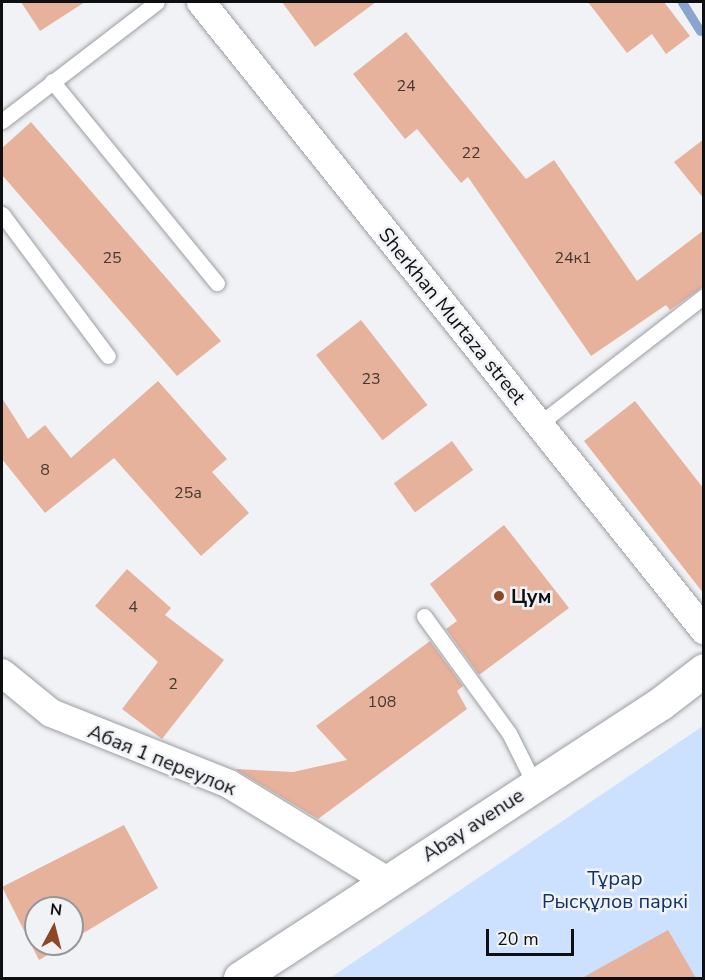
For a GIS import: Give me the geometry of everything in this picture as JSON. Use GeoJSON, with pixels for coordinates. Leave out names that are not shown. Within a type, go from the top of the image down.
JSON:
{"type":"FeatureCollection","features":[{"type":"Feature","properties":{"kind":"main road","name":"Abay avenue"},"geometry":{"type":"LineString","coordinates":[[240,978],[661,703],[704,670]]}},
{"type":"Feature","properties":{"kind":"street","name":"Sherkhan Murtaza street"},"geometry":{"type":"LineString","coordinates":[[201,2],[704,630]]}},
{"type":"Feature","properties":{"kind":"street","name":"Абая 1 переулок"},"geometry":{"type":"LineString","coordinates":[[2,673],[51,713],[229,784],[387,881]]}},
{"type":"Feature","properties":{"kind":"lane"},"geometry":{"type":"LineString","coordinates":[[2,121],[157,2]]}},
{"type":"Feature","properties":{"kind":"lane"},"geometry":{"type":"LineString","coordinates":[[52,81],[217,283]]}},
{"type":"Feature","properties":{"kind":"lane"},"geometry":{"type":"LineString","coordinates":[[2,214],[108,356]]}},
{"type":"Feature","properties":{"kind":"lane"},"geometry":{"type":"LineString","coordinates":[[539,424],[704,296]]}},
{"type":"Feature","properties":{"kind":"lane"},"geometry":{"type":"LineString","coordinates":[[424,616],[509,733],[535,785]]}},
{"type":"Feature","properties":{"kind":"green space","name":"Тұрар Рысқұлов паркі"},"geometry":{"type":"Polygon","coordinates":[[[703,726],[703,978],[330,978],[703,726]]]}},
{"type":"Feature","properties":{"kind":"building"},"geometry":{"type":"Polygon","coordinates":[[[21,2],[85,2],[40,31],[21,2]]]}},
{"type":"Feature","properties":{"kind":"building"},"geometry":{"type":"Polygon","coordinates":[[[282,2],[376,2],[315,47],[282,2]]]}},
{"type":"Feature","properties":{"kind":"building"},"geometry":{"type":"Polygon","coordinates":[[[588,2],[664,2],[690,36],[666,54],[652,34],[627,53],[588,2]]]}},
{"type":"Feature","properties":{"kind":"building"},"geometry":{"type":"Polygon","coordinates":[[[406,32],[526,179],[554,160],[637,281],[704,230],[704,286],[670,310],[666,305],[591,356],[468,177],[461,183],[417,129],[405,139],[353,74],[406,32]]]}},
{"type":"Feature","properties":{"kind":"building"},"geometry":{"type":"Polygon","coordinates":[[[31,122],[221,341],[177,376],[2,175],[2,148],[31,122]]]}},
{"type":"Feature","properties":{"kind":"building"},"geometry":{"type":"Polygon","coordinates":[[[704,139],[704,199],[674,162],[704,139]]]}},
{"type":"Feature","properties":{"kind":"building"},"geometry":{"type":"Polygon","coordinates":[[[361,320],[427,405],[383,440],[316,355],[361,320]]]}},
{"type":"Feature","properties":{"kind":"building"},"geometry":{"type":"Polygon","coordinates":[[[158,381],[227,459],[212,472],[249,513],[201,556],[114,458],[45,513],[2,459],[2,398],[28,439],[45,425],[71,458],[158,381]]]}},
{"type":"Feature","properties":{"kind":"building"},"geometry":{"type":"Polygon","coordinates":[[[635,401],[704,489],[704,594],[584,441],[635,401]]]}},
{"type":"Feature","properties":{"kind":"building"},"geometry":{"type":"Polygon","coordinates":[[[452,441],[473,470],[415,512],[394,483],[452,441]]]}},
{"type":"Feature","properties":{"kind":"building","name":"Цум"},"geometry":{"type":"Polygon","coordinates":[[[504,525],[569,608],[479,675],[446,629],[457,621],[430,584],[504,525]]]}},
{"type":"Feature","properties":{"kind":"building"},"geometry":{"type":"Polygon","coordinates":[[[127,569],[171,608],[165,615],[224,660],[162,739],[122,709],[158,662],[95,606],[127,569]]]}},
{"type":"Feature","properties":{"kind":"building"},"geometry":{"type":"Polygon","coordinates":[[[430,641],[463,686],[457,691],[467,709],[318,819],[235,769],[293,772],[347,760],[316,726],[430,641]]]}},
{"type":"Feature","properties":{"kind":"building"},"geometry":{"type":"Polygon","coordinates":[[[124,825],[158,888],[84,933],[84,896],[24,896],[24,930],[2,887],[124,825]]]}},
{"type":"Feature","properties":{"kind":"building"},"geometry":{"type":"Polygon","coordinates":[[[668,930],[696,978],[582,978],[668,930]]]}},
{"type":"Feature","properties":{"kind":"waterway"},"geometry":{"type":"LineString","coordinates":[[682,2],[700,31]]}},
{"type":"Feature","properties":{"kind":"place","name":"Цум"},"geometry":{"type":"Point","coordinates":[499,596]}}]}
